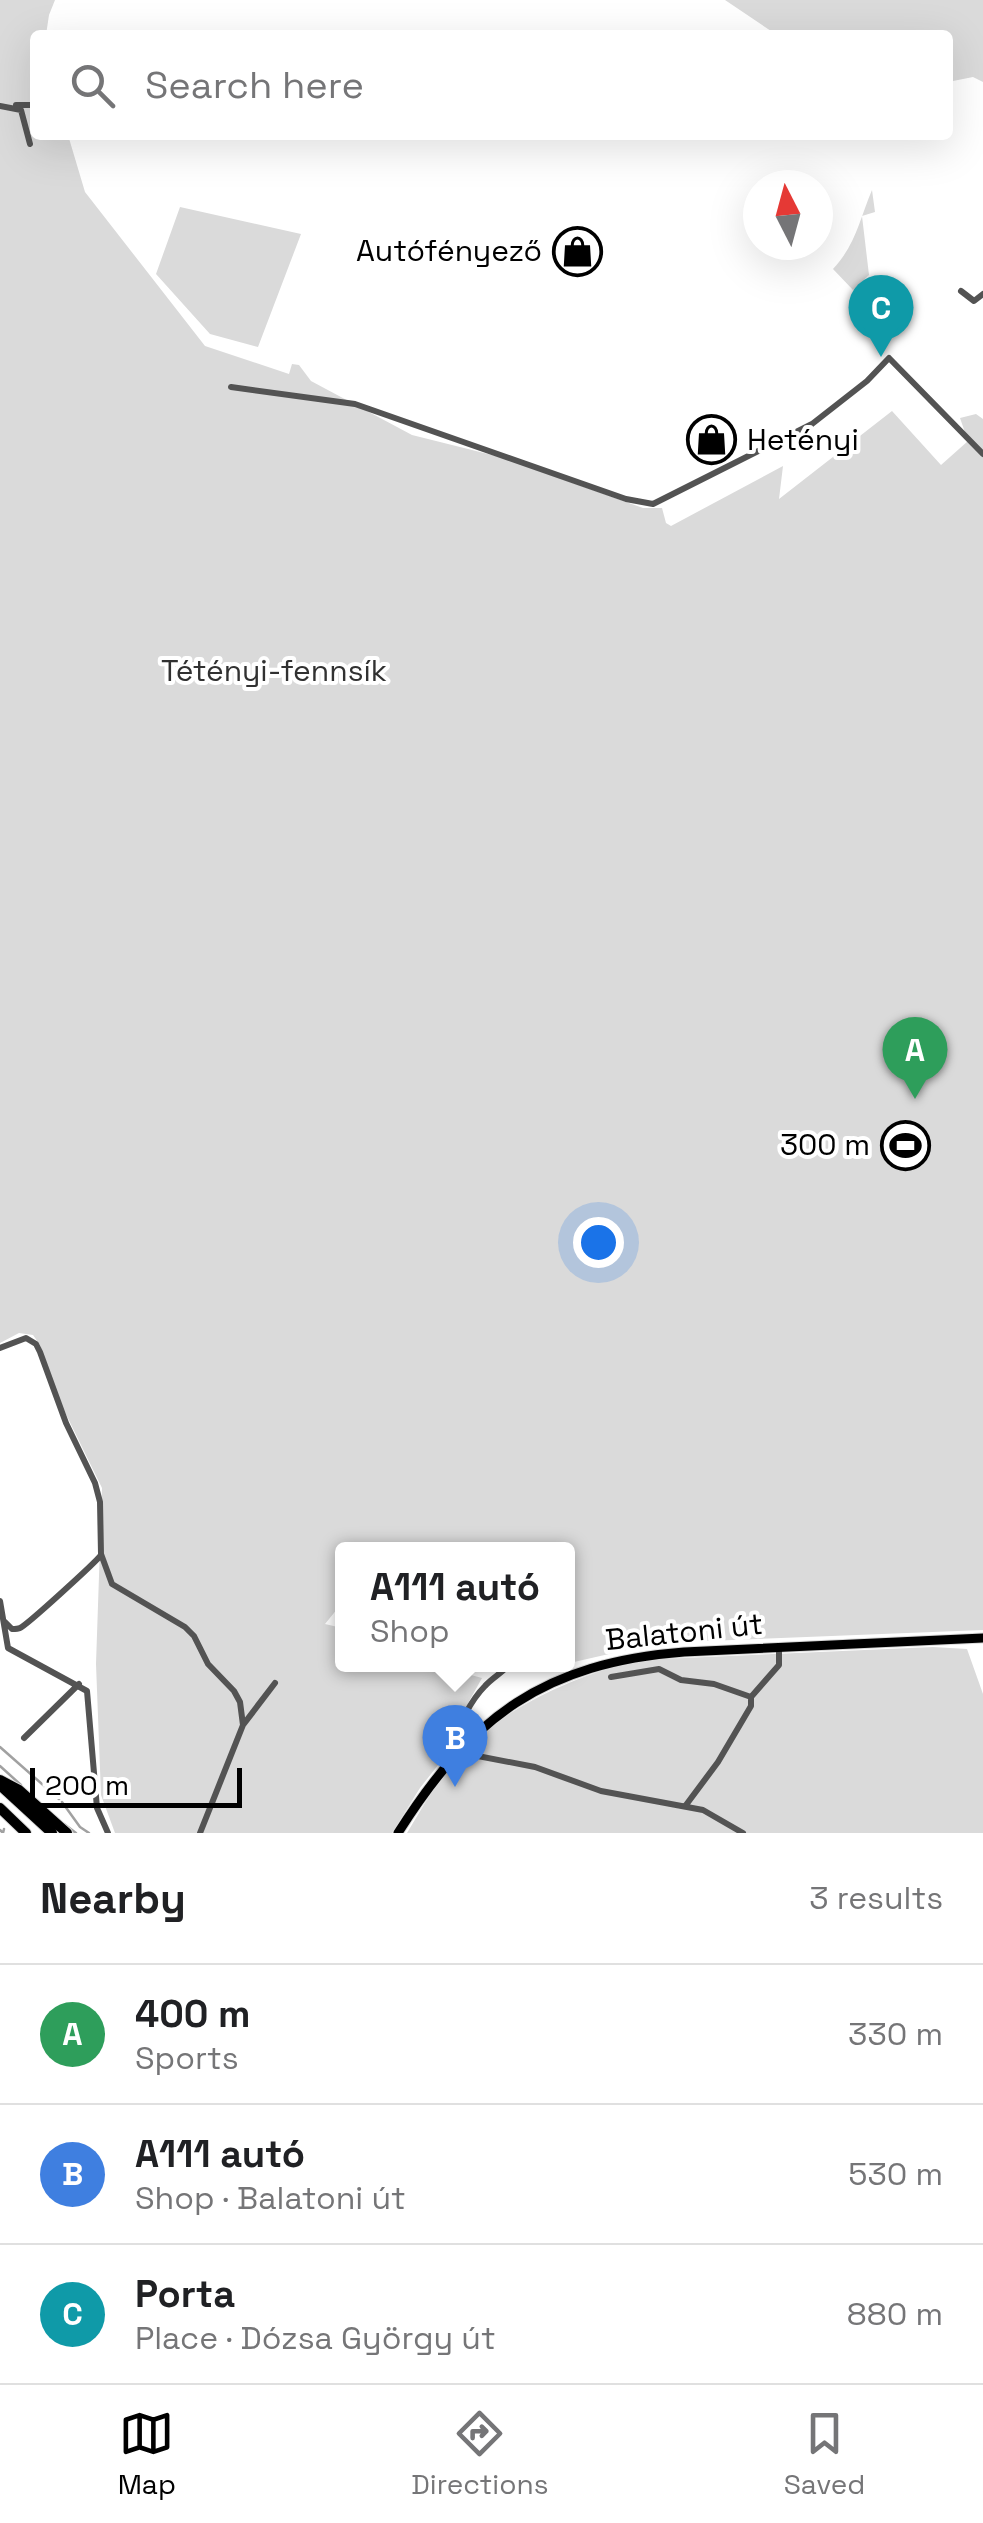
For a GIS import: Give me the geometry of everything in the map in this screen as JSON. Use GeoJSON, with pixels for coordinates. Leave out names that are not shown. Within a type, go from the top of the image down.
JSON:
{"type":"FeatureCollection","features":[{"type":"Feature","properties":{"kind":"highway"},"geometry":{"type":"LineString","coordinates":[[0,1782],[52,1833]]}},
{"type":"Feature","properties":{"kind":"highway"},"geometry":{"type":"LineString","coordinates":[[0,1782],[19,1790],[67,1833]]}},
{"type":"Feature","properties":{"kind":"highway"},"geometry":{"type":"LineString","coordinates":[[0,1810],[18,1833]]}},
{"type":"Feature","properties":{"kind":"highway"},"geometry":{"type":"LineString","coordinates":[[0,1810],[26,1833]]}},
{"type":"Feature","properties":{"kind":"main road","name":"Balatoni út"},"geometry":{"type":"LineString","coordinates":[[398,1833],[457,1752],[480,1730],[522,1699],[589,1667],[654,1654],[983,1638]]}},
{"type":"Feature","properties":{"kind":"street"},"geometry":{"type":"LineString","coordinates":[[0,106],[30,105]]}},
{"type":"Feature","properties":{"kind":"street"},"geometry":{"type":"LineString","coordinates":[[15,106],[23,114],[30,144]]}},
{"type":"Feature","properties":{"kind":"street"},"geometry":{"type":"LineString","coordinates":[[960,291],[974,301],[983,294]]}},
{"type":"Feature","properties":{"kind":"street"},"geometry":{"type":"LineString","coordinates":[[231,387],[355,404],[631,501],[652,504],[812,424],[867,382],[890,358],[983,454]]}},
{"type":"Feature","properties":{"kind":"street"},"geometry":{"type":"LineString","coordinates":[[0,1348],[26,1338],[36,1344],[66,1423],[95,1483],[100,1502],[101,1554],[112,1584],[194,1636],[208,1664],[240,1702],[243,1726]]}},
{"type":"Feature","properties":{"kind":"street"},"geometry":{"type":"LineString","coordinates":[[5,1642],[88,1571],[101,1554]]}},
{"type":"Feature","properties":{"kind":"street"},"geometry":{"type":"LineString","coordinates":[[0,1601],[5,1642],[10,1650],[79,1684],[88,1694],[99,1818],[108,1833]]}},
{"type":"Feature","properties":{"kind":"street"},"geometry":{"type":"LineString","coordinates":[[2,1618],[12,1629],[21,1628]]}},
{"type":"Feature","properties":{"kind":"street"},"geometry":{"type":"LineString","coordinates":[[686,1805],[718,1762],[751,1706],[751,1696],[778,1665],[778,1647]]}},
{"type":"Feature","properties":{"kind":"street"},"geometry":{"type":"LineString","coordinates":[[611,1676],[659,1669],[681,1680],[714,1684],[751,1696]]}},
{"type":"Feature","properties":{"kind":"street"},"geometry":{"type":"LineString","coordinates":[[503,1672],[485,1684],[466,1716],[452,1744],[457,1752],[535,1767],[601,1791],[686,1805],[715,1815],[743,1833]]}},
{"type":"Feature","properties":{"kind":"street"},"geometry":{"type":"LineString","coordinates":[[200,1833],[243,1726],[275,1683]]}},
{"type":"Feature","properties":{"kind":"street"},"geometry":{"type":"LineString","coordinates":[[24,1738],[79,1684]]}},
{"type":"Feature","properties":{"kind":"green space","name":"Tétényi-fennsík"},"geometry":{"type":"Polygon","coordinates":[[[0,0],[55,0],[47,30],[30,30],[30,140],[69,140],[85,192],[205,346],[289,374],[292,364],[299,365],[311,381],[412,435],[500,457],[643,508],[662,508],[666,523],[671,526],[783,466],[779,499],[892,411],[941,465],[968,441],[960,418],[976,414],[983,419],[983,1630],[657,1643],[575,1662],[575,1542],[335,1542],[335,1612],[325,1624],[335,1626],[335,1672],[460,1672],[482,1678],[457,1723],[446,1755],[392,1833],[115,1833],[101,1795],[96,1664],[102,1488],[33,1335],[19,1333],[0,1343],[0,0]]]}},
{"type":"Feature","properties":{"kind":"green space"},"geometry":{"type":"Polygon","coordinates":[[[725,0],[983,0],[983,82],[973,77],[953,81],[953,30],[770,30],[725,0]]]}},
{"type":"Feature","properties":{"kind":"green space"},"geometry":{"type":"Polygon","coordinates":[[[872,190],[875,212],[862,216],[868,201],[872,190]]]}},
{"type":"Feature","properties":{"kind":"green space"},"geometry":{"type":"Polygon","coordinates":[[[180,207],[301,234],[258,347],[210,334],[156,274],[180,207]]]}},
{"type":"Feature","properties":{"kind":"green space"},"geometry":{"type":"Polygon","coordinates":[[[862,216],[869,275],[853,290],[833,269],[847,250],[862,216]]]}},
{"type":"Feature","properties":{"kind":"green space"},"geometry":{"type":"Polygon","coordinates":[[[933,1647],[967,1649],[983,1694],[983,1833],[407,1833],[441,1778],[473,1742],[515,1710],[587,1676],[637,1660],[933,1647]]]}},
{"type":"Feature","properties":{"kind":"waterway"},"geometry":{"type":"LineString","coordinates":[[0,1747],[59,1799]]}},
{"type":"Feature","properties":{"kind":"waterway"},"geometry":{"type":"LineString","coordinates":[[0,1766],[21,1785]]}},
{"type":"Feature","properties":{"kind":"waterway"},"geometry":{"type":"LineString","coordinates":[[62,1802],[89,1833]]}},
{"type":"Feature","properties":{"kind":"waterway"},"geometry":{"type":"LineString","coordinates":[[64,1824],[76,1833]]}},
{"type":"Feature","properties":{"kind":"waterway"},"geometry":{"type":"LineString","coordinates":[[0,1830],[3,1833],[4,1829]]}},
{"type":"Feature","properties":{"kind":"place","name":"Autófényező"},"geometry":{"type":"Point","coordinates":[577,251]}},
{"type":"Feature","properties":{"kind":"place","name":"Porta"},"geometry":{"type":"Point","coordinates":[881,357]}},
{"type":"Feature","properties":{"kind":"place","name":"Hetényi"},"geometry":{"type":"Point","coordinates":[712,440]}},
{"type":"Feature","properties":{"kind":"place","name":"400 m"},"geometry":{"type":"Point","coordinates":[915,1099]}},
{"type":"Feature","properties":{"kind":"place","name":"300 m"},"geometry":{"type":"Point","coordinates":[905,1145]}},
{"type":"Feature","properties":{"kind":"place","name":"A111 autó"},"geometry":{"type":"Point","coordinates":[455,1787]}}]}
